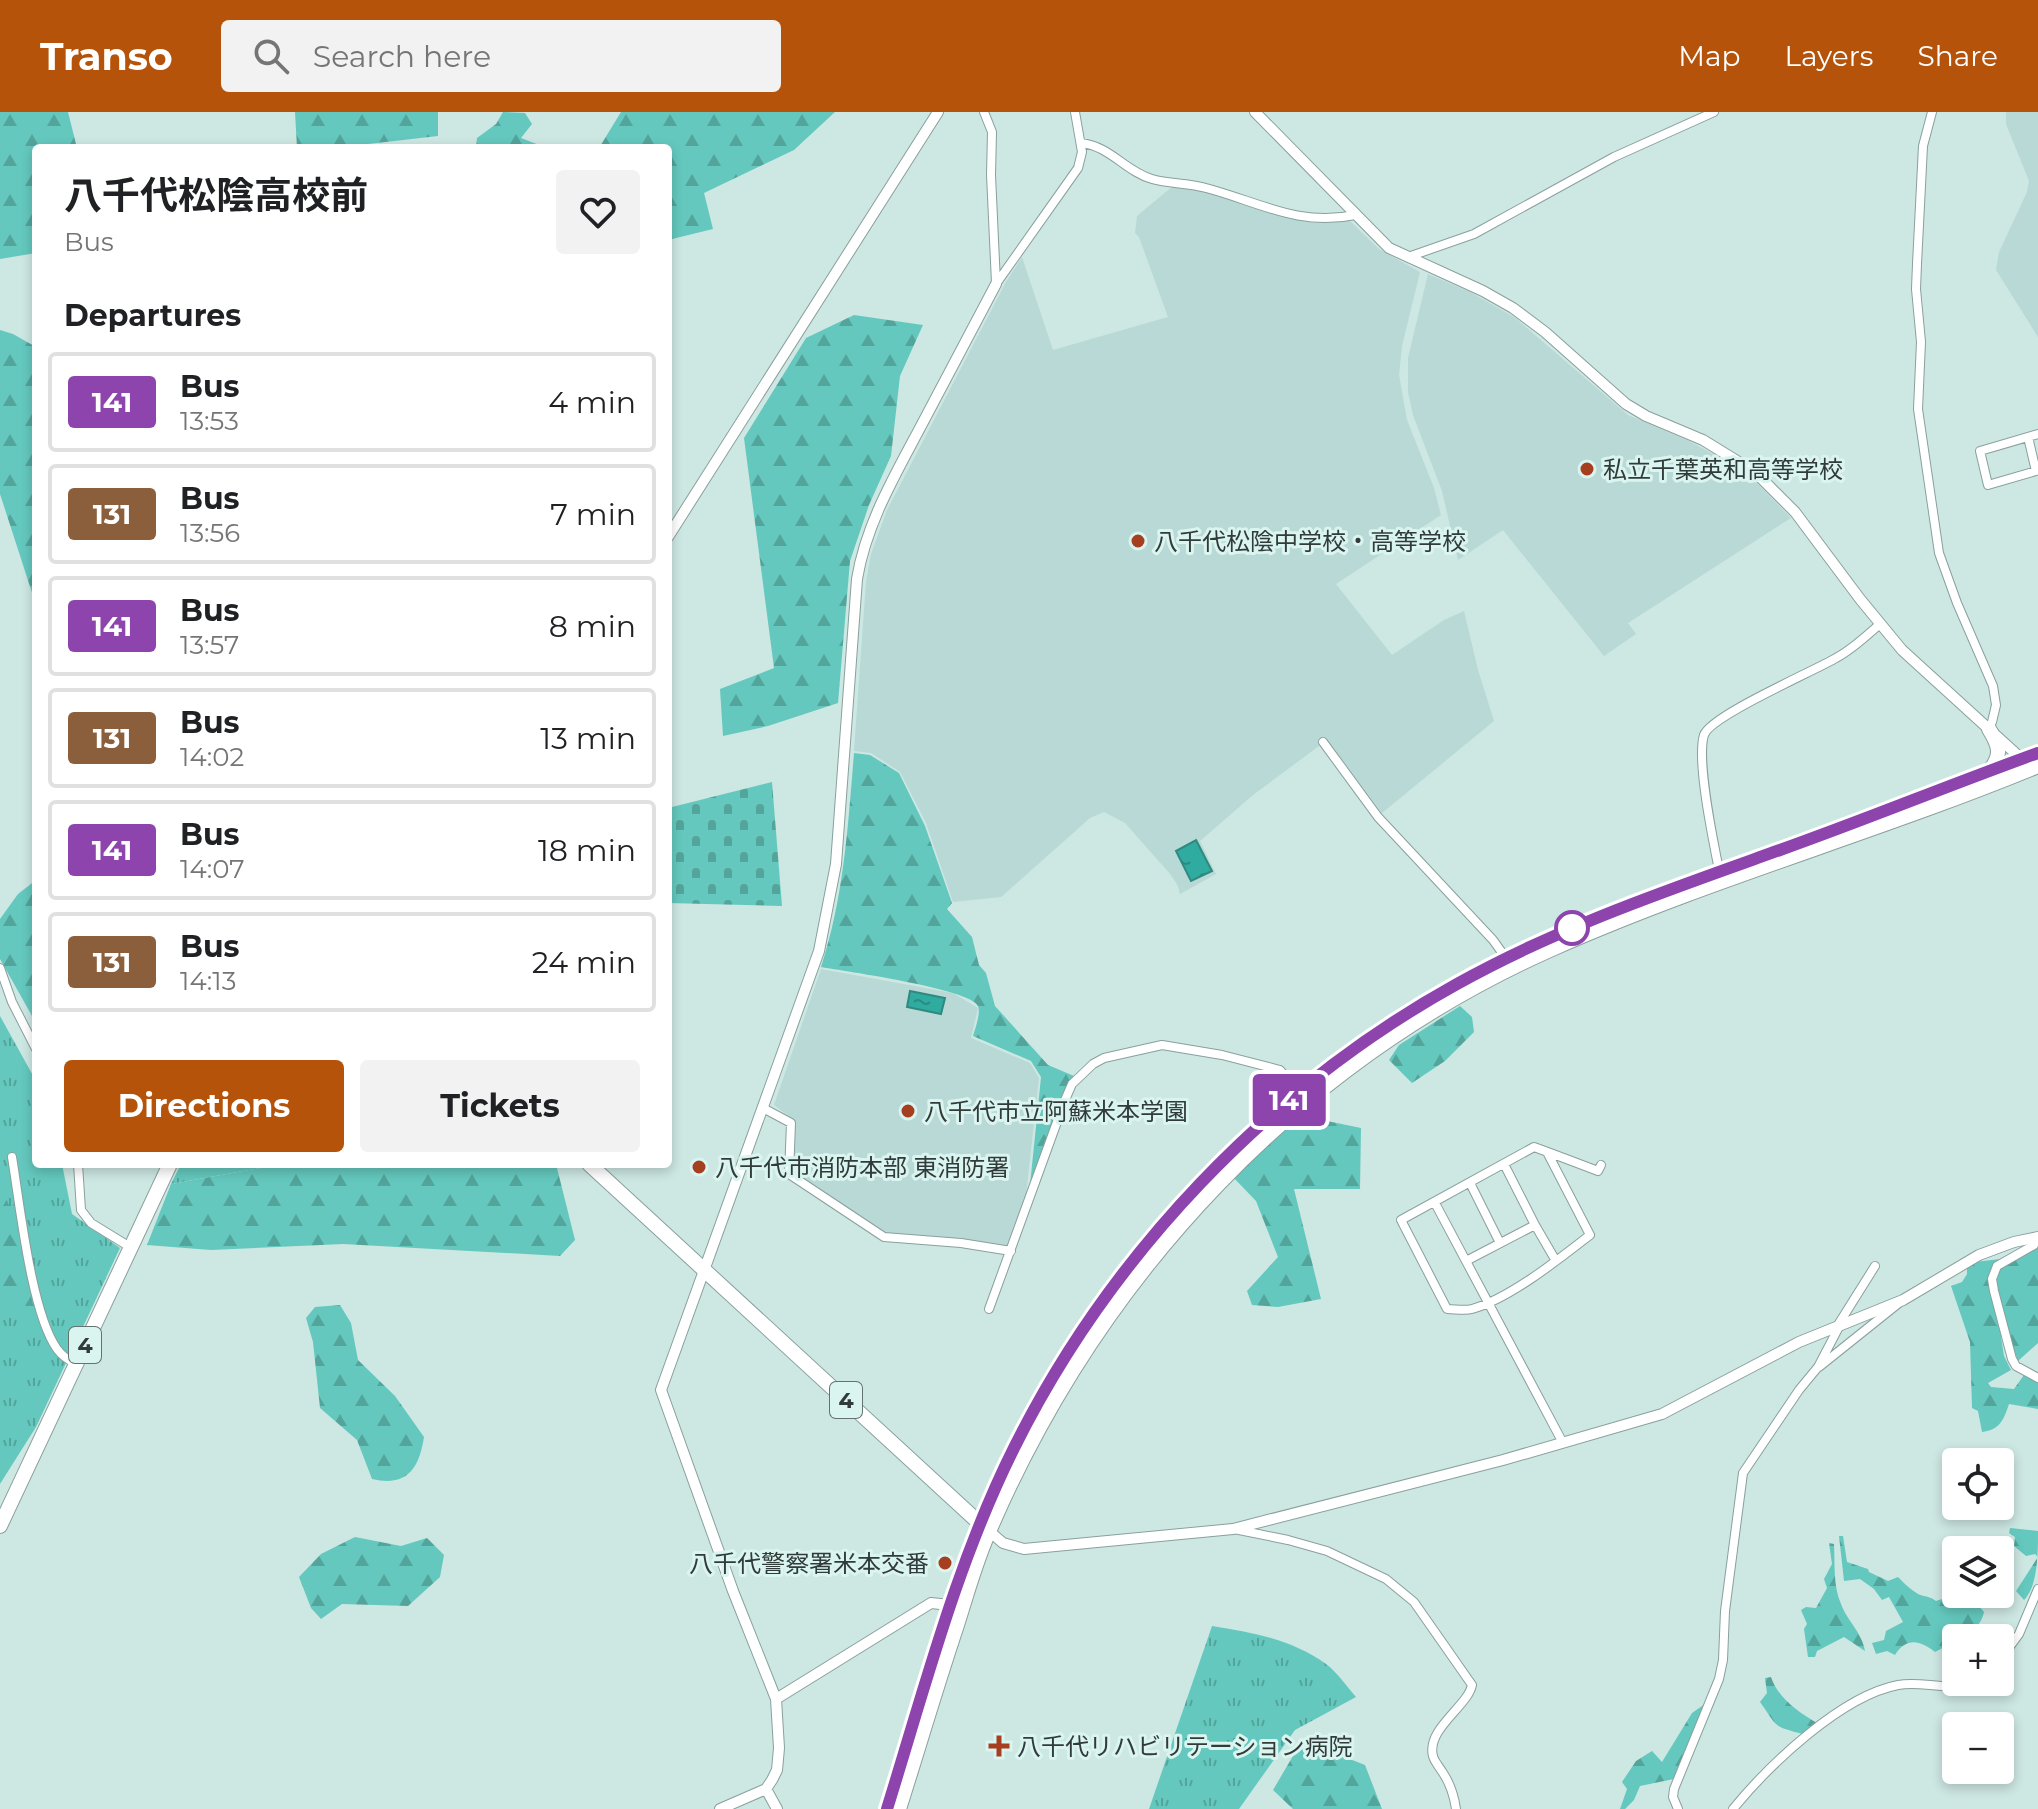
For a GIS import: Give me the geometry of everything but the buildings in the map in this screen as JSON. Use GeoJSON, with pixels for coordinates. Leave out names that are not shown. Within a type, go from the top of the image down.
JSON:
{"type":"FeatureCollection","features":[{"type":"Feature","properties":{"kind":"main road"},"geometry":{"type":"LineString","coordinates":[[1988,728],[1999,747],[1997,762],[1989,771]]}},
{"type":"Feature","properties":{"kind":"main road"},"geometry":{"type":"LineString","coordinates":[[2033,767],[2038,753]]}},
{"type":"Feature","properties":{"kind":"main road"},"geometry":{"type":"LineString","coordinates":[[1720,878],[2033,767]]}},
{"type":"Feature","properties":{"kind":"main road"},"geometry":{"type":"LineString","coordinates":[[887,1809],[950,1605],[1030,1417],[1117,1281],[1210,1174],[1243,1141],[1299,1092],[1418,1007],[1509,963],[1574,940],[1989,771],[2033,767]]}},
{"type":"Feature","properties":{"kind":"main road"},"geometry":{"type":"LineString","coordinates":[[899,1809],[984,1527],[1097,1331],[1147,1263],[1207,1194],[1255,1146],[1367,1055],[1509,963]]}},
{"type":"Feature","properties":{"kind":"main road","name":"4"},"geometry":{"type":"LineString","coordinates":[[0,1526],[168,1168]]}},
{"type":"Feature","properties":{"kind":"main road","name":"4"},"geometry":{"type":"LineString","coordinates":[[593,1168],[984,1527]]}},
{"type":"Feature","properties":{"kind":"street"},"geometry":{"type":"LineString","coordinates":[[672,531],[938,112]]}},
{"type":"Feature","properties":{"kind":"street"},"geometry":{"type":"LineString","coordinates":[[984,112],[992,132],[996,284]]}},
{"type":"Feature","properties":{"kind":"street"},"geometry":{"type":"LineString","coordinates":[[720,1809],[766,1789],[777,1770],[779,1726],[776,1699],[733,1591],[661,1390],[819,951],[828,917],[836,864],[857,579],[862,549],[910,446],[996,284],[1078,168],[1082,152],[1075,112]]}},
{"type":"Feature","properties":{"kind":"street"},"geometry":{"type":"LineString","coordinates":[[1255,112],[1389,248],[1513,308],[1545,332],[1626,404],[1703,440],[1755,472],[1795,512],[1902,650],[2033,767]]}},
{"type":"Feature","properties":{"kind":"street"},"geometry":{"type":"LineString","coordinates":[[1408,257],[1474,234],[1614,157],[1714,112]]}},
{"type":"Feature","properties":{"kind":"street"},"geometry":{"type":"LineString","coordinates":[[1932,112],[1923,146],[1917,264],[1921,342],[1918,409],[1939,553],[1993,686],[1996,705],[1988,728]]}},
{"type":"Feature","properties":{"kind":"street"},"geometry":{"type":"LineString","coordinates":[[1081,143],[1102,148],[1151,179],[1205,187],[1298,217],[1326,219],[1355,215]]}},
{"type":"Feature","properties":{"kind":"street"},"geometry":{"type":"LineString","coordinates":[[2028,437],[2036,471],[1988,485],[1980,451],[2038,434]]}},
{"type":"Feature","properties":{"kind":"street"},"geometry":{"type":"LineString","coordinates":[[1720,878],[1703,775],[1704,734],[1711,725],[1746,704],[1839,657],[1880,624]]}},
{"type":"Feature","properties":{"kind":"street"},"geometry":{"type":"LineString","coordinates":[[1323,742],[1378,817],[1493,940],[1509,963]]}},
{"type":"Feature","properties":{"kind":"street"},"geometry":{"type":"LineString","coordinates":[[0,968],[12,1002],[32,1041]]}},
{"type":"Feature","properties":{"kind":"street"},"geometry":{"type":"LineString","coordinates":[[989,1309],[1065,1100],[1072,1084],[1093,1064],[1104,1058],[1162,1045],[1222,1055],[1280,1070],[1299,1092]]}},
{"type":"Feature","properties":{"kind":"street"},"geometry":{"type":"LineString","coordinates":[[763,1108],[791,1123],[789,1174],[884,1237],[961,1243],[1011,1251]]}},
{"type":"Feature","properties":{"kind":"street"},"geometry":{"type":"LineString","coordinates":[[1547,1152],[1590,1235],[1556,1261],[1489,1303],[1468,1311],[1447,1309],[1401,1220],[1534,1147],[1598,1171],[1601,1165]]}},
{"type":"Feature","properties":{"kind":"street"},"geometry":{"type":"LineString","coordinates":[[12,1157],[38,1307],[55,1346],[65,1358],[76,1364]]}},
{"type":"Feature","properties":{"kind":"street"},"geometry":{"type":"LineString","coordinates":[[1504,1164],[1556,1261]]}},
{"type":"Feature","properties":{"kind":"street"},"geometry":{"type":"LineString","coordinates":[[78,1168],[81,1210],[91,1223],[130,1247]]}},
{"type":"Feature","properties":{"kind":"street"},"geometry":{"type":"LineString","coordinates":[[1470,1183],[1500,1243]]}},
{"type":"Feature","properties":{"kind":"street"},"geometry":{"type":"LineString","coordinates":[[1435,1203],[1563,1443]]}},
{"type":"Feature","properties":{"kind":"street"},"geometry":{"type":"LineString","coordinates":[[1466,1261],[1535,1225]]}},
{"type":"Feature","properties":{"kind":"street"},"geometry":{"type":"LineString","coordinates":[[1678,1809],[1673,1797],[1674,1789],[1715,1692],[1723,1660],[1725,1611],[1743,1473],[1817,1368],[1903,1300],[1979,1255],[2037,1237]]}},
{"type":"Feature","properties":{"kind":"street"},"geometry":{"type":"LineString","coordinates":[[2037,1237],[2034,1245],[1997,1266],[1992,1279],[2012,1359],[2016,1366],[2038,1378]]}},
{"type":"Feature","properties":{"kind":"street"},"geometry":{"type":"LineString","coordinates":[[1817,1368],[1839,1324],[1875,1266]]}},
{"type":"Feature","properties":{"kind":"street"},"geometry":{"type":"LineString","coordinates":[[984,1527],[1003,1543],[1024,1549],[1233,1529],[1662,1414],[1799,1342],[1903,1300]]}},
{"type":"Feature","properties":{"kind":"street"},"geometry":{"type":"LineString","coordinates":[[1233,1529],[1327,1551],[1386,1579],[1414,1602],[1472,1685],[1471,1692],[1441,1727],[1432,1756],[1449,1783],[1456,1809]]}},
{"type":"Feature","properties":{"kind":"street"},"geometry":{"type":"LineString","coordinates":[[2014,1641],[2038,1589]]}},
{"type":"Feature","properties":{"kind":"street"},"geometry":{"type":"LineString","coordinates":[[776,1699],[931,1603],[950,1605]]}},
{"type":"Feature","properties":{"kind":"street"},"geometry":{"type":"LineString","coordinates":[[1733,1809],[1766,1773],[1816,1727],[1876,1691],[1902,1684],[1942,1685]]}},
{"type":"Feature","properties":{"kind":"street"},"geometry":{"type":"LineString","coordinates":[[766,1789],[777,1809]]}},
{"type":"Feature","properties":{"kind":"shaded area"},"geometry":{"type":"Polygon","coordinates":[[[2006,112],[2038,112],[2038,337],[1996,270],[1999,252],[2027,192],[2029,181],[2006,124],[2006,112]]]}},
{"type":"Feature","properties":{"kind":"shaded area","name":"八千代松陰中学校・高等学校"},"geometry":{"type":"Polygon","coordinates":[[[1173,186],[1210,192],[1313,223],[1349,220],[1379,249],[1420,272],[1402,346],[1399,375],[1407,420],[1434,488],[1441,515],[1336,584],[1392,655],[1444,620],[1464,611],[1494,721],[1382,813],[1327,740],[1253,795],[1200,841],[1216,874],[1180,894],[1171,875],[1125,823],[1104,812],[1090,818],[1001,897],[953,902],[926,823],[900,772],[871,753],[854,751],[866,582],[871,554],[887,510],[1022,257],[1053,350],[1168,317],[1135,233],[1137,216],[1173,186]]]}},
{"type":"Feature","properties":{"kind":"shaded area","name":"私立千葉英和高等学校"},"geometry":{"type":"Polygon","coordinates":[[[1428,274],[1470,292],[1514,317],[1628,415],[1691,442],[1733,465],[1754,480],[1791,518],[1628,623],[1636,634],[1604,656],[1503,530],[1458,560],[1442,491],[1413,415],[1408,392],[1408,358],[1428,274]]]}},
{"type":"Feature","properties":{"kind":"shaded area","name":"八千代市立阿蘇米本学園"},"geometry":{"type":"Polygon","coordinates":[[[821,969],[953,993],[978,1008],[971,1038],[1030,1063],[1039,1078],[1026,1195],[1009,1246],[963,1239],[885,1234],[793,1172],[795,1121],[774,1105],[821,969]]]}},
{"type":"Feature","properties":{"kind":"green space"},"geometry":{"type":"Polygon","coordinates":[[[0,112],[68,112],[76,144],[32,144],[32,254],[0,259],[0,112]]]}},
{"type":"Feature","properties":{"kind":"green space"},"geometry":{"type":"Polygon","coordinates":[[[295,112],[438,112],[438,136],[368,144],[297,144],[295,112]]]}},
{"type":"Feature","properties":{"kind":"green space"},"geometry":{"type":"Polygon","coordinates":[[[503,112],[525,113],[532,124],[521,138],[537,144],[476,144],[477,138],[496,124],[503,112]]]}},
{"type":"Feature","properties":{"kind":"green space"},"geometry":{"type":"Polygon","coordinates":[[[621,112],[835,112],[794,150],[704,193],[713,229],[672,239],[672,144],[601,144],[621,112]]]}},
{"type":"Feature","properties":{"kind":"green space"},"geometry":{"type":"Polygon","coordinates":[[[854,315],[923,325],[900,376],[891,456],[869,505],[850,561],[838,703],[768,726],[723,736],[720,689],[774,668],[744,438],[806,338],[854,315]]]}},
{"type":"Feature","properties":{"kind":"green space"},"geometry":{"type":"Polygon","coordinates":[[[0,330],[32,345],[32,593],[0,494],[0,330]]]}},
{"type":"Feature","properties":{"kind":"green space"},"geometry":{"type":"Polygon","coordinates":[[[854,753],[870,755],[899,773],[925,826],[952,903],[947,909],[972,937],[995,1006],[1048,1065],[1074,1076],[1062,1098],[1030,1185],[1041,1077],[1031,1061],[973,1036],[979,1009],[970,1000],[931,987],[821,967],[840,888],[854,753]]]}},
{"type":"Feature","properties":{"kind":"green space"},"geometry":{"type":"Polygon","coordinates":[[[772,782],[782,906],[672,903],[672,807],[772,782]]]}},
{"type":"Feature","properties":{"kind":"green space"},"geometry":{"type":"Polygon","coordinates":[[[32,883],[32,1016],[0,959],[0,919],[18,894],[32,883]]]}},
{"type":"Feature","properties":{"kind":"green space"},"geometry":{"type":"Polygon","coordinates":[[[1460,1006],[1472,1017],[1474,1032],[1445,1061],[1412,1083],[1389,1060],[1399,1045],[1460,1006]]]}},
{"type":"Feature","properties":{"kind":"green space"},"geometry":{"type":"Polygon","coordinates":[[[0,1016],[32,1074],[32,1168],[63,1168],[72,1214],[120,1248],[36,1427],[0,1484],[0,1016]]]}},
{"type":"Feature","properties":{"kind":"green space"},"geometry":{"type":"Polygon","coordinates":[[[1303,1116],[1361,1128],[1360,1189],[1294,1189],[1321,1299],[1278,1307],[1252,1305],[1247,1291],[1278,1257],[1256,1201],[1233,1177],[1303,1116]]]}},
{"type":"Feature","properties":{"kind":"green space"},"geometry":{"type":"Polygon","coordinates":[[[179,1168],[261,1168],[171,1184],[179,1168]]]}},
{"type":"Feature","properties":{"kind":"green space"},"geometry":{"type":"Polygon","coordinates":[[[261,1168],[557,1168],[575,1240],[560,1256],[343,1244],[211,1250],[147,1245],[171,1184],[261,1168]]]}},
{"type":"Feature","properties":{"kind":"green space"},"geometry":{"type":"Polygon","coordinates":[[[0,1184],[13,1215],[35,1314],[25,1312],[13,1295],[0,1296],[0,1184]]]}},
{"type":"Feature","properties":{"kind":"green space"},"geometry":{"type":"Polygon","coordinates":[[[2038,1242],[2038,1343],[2018,1361],[2008,1333],[2001,1337],[2004,1356],[2011,1370],[1988,1383],[1991,1387],[2014,1389],[2024,1375],[2038,1381],[2038,1409],[2009,1404],[2000,1423],[1982,1432],[1978,1411],[1972,1408],[1970,1342],[1951,1286],[1962,1282],[1967,1266],[2000,1259],[2038,1242]]]}},
{"type":"Feature","properties":{"kind":"green space"},"geometry":{"type":"Polygon","coordinates":[[[340,1305],[351,1323],[358,1360],[395,1396],[424,1437],[415,1466],[403,1478],[372,1479],[357,1440],[320,1408],[313,1342],[306,1318],[315,1307],[340,1305]]]}},
{"type":"Feature","properties":{"kind":"green space"},"geometry":{"type":"Polygon","coordinates":[[[2010,1528],[2038,1531],[2037,1556],[2026,1556],[2014,1546],[2015,1537],[2009,1533],[2010,1528]]]}},
{"type":"Feature","properties":{"kind":"green space"},"geometry":{"type":"Polygon","coordinates":[[[1839,1536],[1843,1536],[1847,1562],[1868,1569],[1888,1581],[1898,1577],[1918,1594],[1936,1601],[1942,1599],[1942,1608],[1981,1608],[1984,1612],[1979,1624],[1942,1624],[1942,1648],[1935,1652],[1914,1642],[1904,1645],[1895,1655],[1887,1651],[1876,1654],[1872,1643],[1884,1640],[1886,1631],[1903,1622],[1889,1597],[1882,1600],[1874,1589],[1860,1579],[1844,1581],[1839,1536]]]}},
{"type":"Feature","properties":{"kind":"green space"},"geometry":{"type":"Polygon","coordinates":[[[355,1537],[401,1546],[427,1538],[444,1555],[440,1577],[408,1606],[342,1604],[321,1619],[311,1608],[299,1577],[321,1554],[355,1537]]]}},
{"type":"Feature","properties":{"kind":"green space"},"geometry":{"type":"Polygon","coordinates":[[[1829,1543],[1834,1544],[1838,1597],[1865,1651],[1844,1637],[1817,1651],[1815,1657],[1808,1657],[1804,1629],[1807,1624],[1801,1610],[1816,1608],[1827,1588],[1824,1579],[1832,1564],[1829,1543]]]}},
{"type":"Feature","properties":{"kind":"green space"},"geometry":{"type":"Polygon","coordinates":[[[2037,1558],[2035,1578],[2024,1600],[2016,1591],[2037,1558]]]}},
{"type":"Feature","properties":{"kind":"green space"},"geometry":{"type":"Polygon","coordinates":[[[1212,1626],[1257,1634],[1300,1649],[1330,1667],[1356,1697],[1295,1730],[1239,1809],[1149,1809],[1212,1626]]]}},
{"type":"Feature","properties":{"kind":"green space"},"geometry":{"type":"Polygon","coordinates":[[[1771,1677],[1784,1698],[1817,1723],[1803,1734],[1777,1724],[1760,1702],[1767,1693],[1765,1678],[1771,1677]]]}},
{"type":"Feature","properties":{"kind":"green space"},"geometry":{"type":"Polygon","coordinates":[[[1705,1704],[1674,1779],[1640,1786],[1634,1800],[1625,1809],[1620,1809],[1627,1789],[1622,1782],[1636,1761],[1652,1751],[1662,1762],[1692,1713],[1705,1704]]]}},
{"type":"Feature","properties":{"kind":"green space"},"geometry":{"type":"Polygon","coordinates":[[[1300,1744],[1322,1754],[1329,1751],[1365,1765],[1382,1809],[1293,1809],[1273,1790],[1300,1744]]]}},
{"type":"Feature","properties":{"kind":"water"},"geometry":{"type":"Polygon","coordinates":[[[1196,840],[1212,871],[1191,881],[1176,851],[1196,840]]]}},
{"type":"Feature","properties":{"kind":"water"},"geometry":{"type":"Polygon","coordinates":[[[910,991],[945,998],[941,1014],[907,1007],[910,991]]]}},
{"type":"Feature","properties":{"kind":"bus line","name":"141"},"geometry":{"type":"LineString","coordinates":[[887,1809],[966,1557],[979,1522],[1030,1417],[1117,1281],[1174,1213],[1243,1141],[1299,1092],[1397,1021],[1454,985],[1506,958],[1568,930],[1719,871],[2038,753]]}},
{"type":"Feature","properties":{"kind":"place","name":"私立千葉英和高等学校"},"geometry":{"type":"Point","coordinates":[1587,469]}},
{"type":"Feature","properties":{"kind":"place","name":"八千代松陰中学校・高等学校"},"geometry":{"type":"Point","coordinates":[1138,541]}},
{"type":"Feature","properties":{"kind":"place","name":"八千代市立阿蘇米本学園"},"geometry":{"type":"Point","coordinates":[908,1111]}},
{"type":"Feature","properties":{"kind":"place","name":"八千代市消防本部 東消防署"},"geometry":{"type":"Point","coordinates":[699,1167]}},
{"type":"Feature","properties":{"kind":"place","name":"八千代警察署米本交番"},"geometry":{"type":"Point","coordinates":[945,1563]}},
{"type":"Feature","properties":{"kind":"place","name":"八千代リハビリテーション病院"},"geometry":{"type":"Point","coordinates":[999,1746]}}]}
